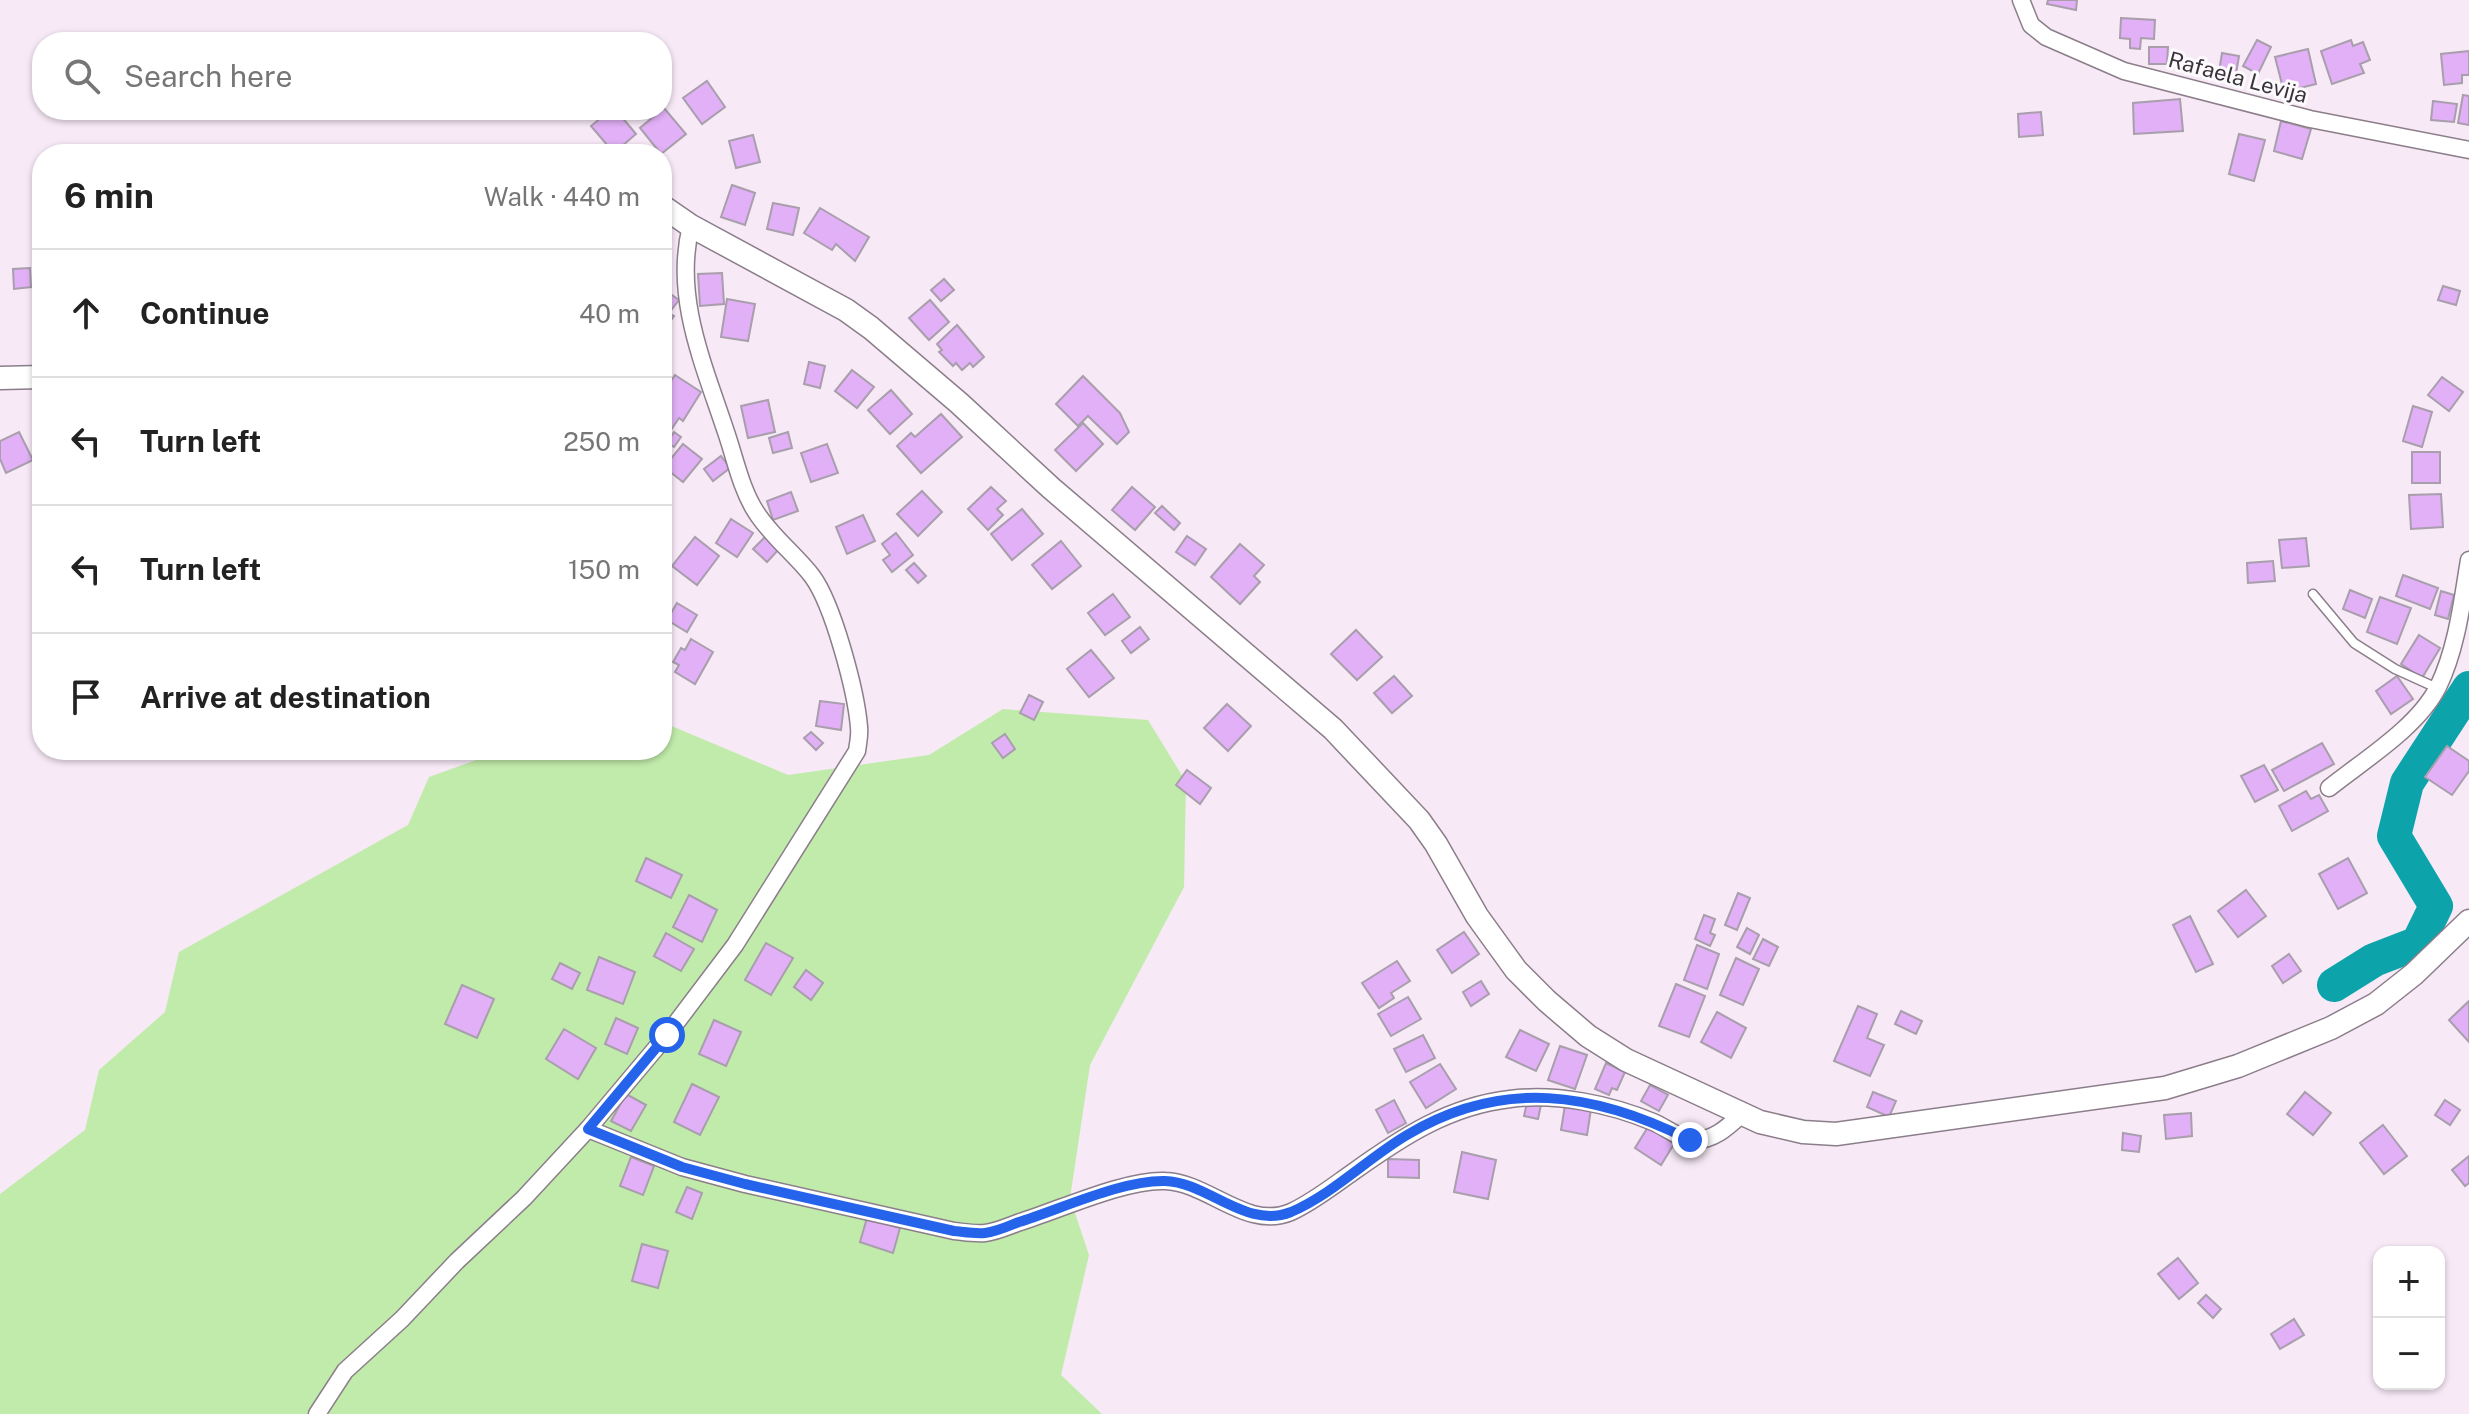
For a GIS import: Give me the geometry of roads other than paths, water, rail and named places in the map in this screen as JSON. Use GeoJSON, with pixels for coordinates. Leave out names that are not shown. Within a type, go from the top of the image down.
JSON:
{"type":"FeatureCollection","features":[{"type":"Feature","properties":{"kind":"main road"},"geometry":{"type":"LineString","coordinates":[[672,213],[846,310],[871,328],[959,403],[1051,488],[1333,729],[1419,820],[1477,916],[1516,970],[1588,1036],[1626,1060],[1760,1122],[1803,1132],[1836,1134],[2165,1088],[2238,1066],[2331,1028],[2376,1004],[2414,974],[2469,921]]}},
{"type":"Feature","properties":{"kind":"main road"},"geometry":{"type":"LineString","coordinates":[[0,378],[32,377]]}},
{"type":"Feature","properties":{"kind":"street","name":"Rafaela Levija"},"geometry":{"type":"LineString","coordinates":[[2021,0],[2031,25],[2046,37],[2124,71],[2310,119],[2469,150]]}},
{"type":"Feature","properties":{"kind":"street"},"geometry":{"type":"LineString","coordinates":[[317,1414],[345,1371],[524,1198],[588,1129],[667,1035],[735,945],[857,751],[860,731],[857,710],[823,597],[814,578],[768,528],[751,504],[699,353],[684,281],[684,253],[691,226]]}},
{"type":"Feature","properties":{"kind":"street"},"geometry":{"type":"LineString","coordinates":[[2329,788],[2412,722],[2437,688],[2457,630],[2469,560]]}},
{"type":"Feature","properties":{"kind":"street"},"geometry":{"type":"LineString","coordinates":[[588,1129],[682,1167],[745,1184],[954,1231],[986,1233],[1138,1183],[1167,1180],[1207,1192],[1248,1213],[1267,1217],[1290,1212],[1328,1190],[1406,1135],[1441,1116],[1478,1103],[1515,1098],[1554,1099],[1615,1108],[1654,1122],[1690,1140],[1710,1138],[1743,1113]]}},
{"type":"Feature","properties":{"kind":"lane"},"geometry":{"type":"LineString","coordinates":[[2313,594],[2354,643],[2395,669],[2437,688]]}},
{"type":"Feature","properties":{"kind":"waterway"},"geometry":{"type":"LineString","coordinates":[[2334,985],[2374,960],[2418,943],[2436,906],[2394,836],[2407,783],[2469,688]]}}]}
